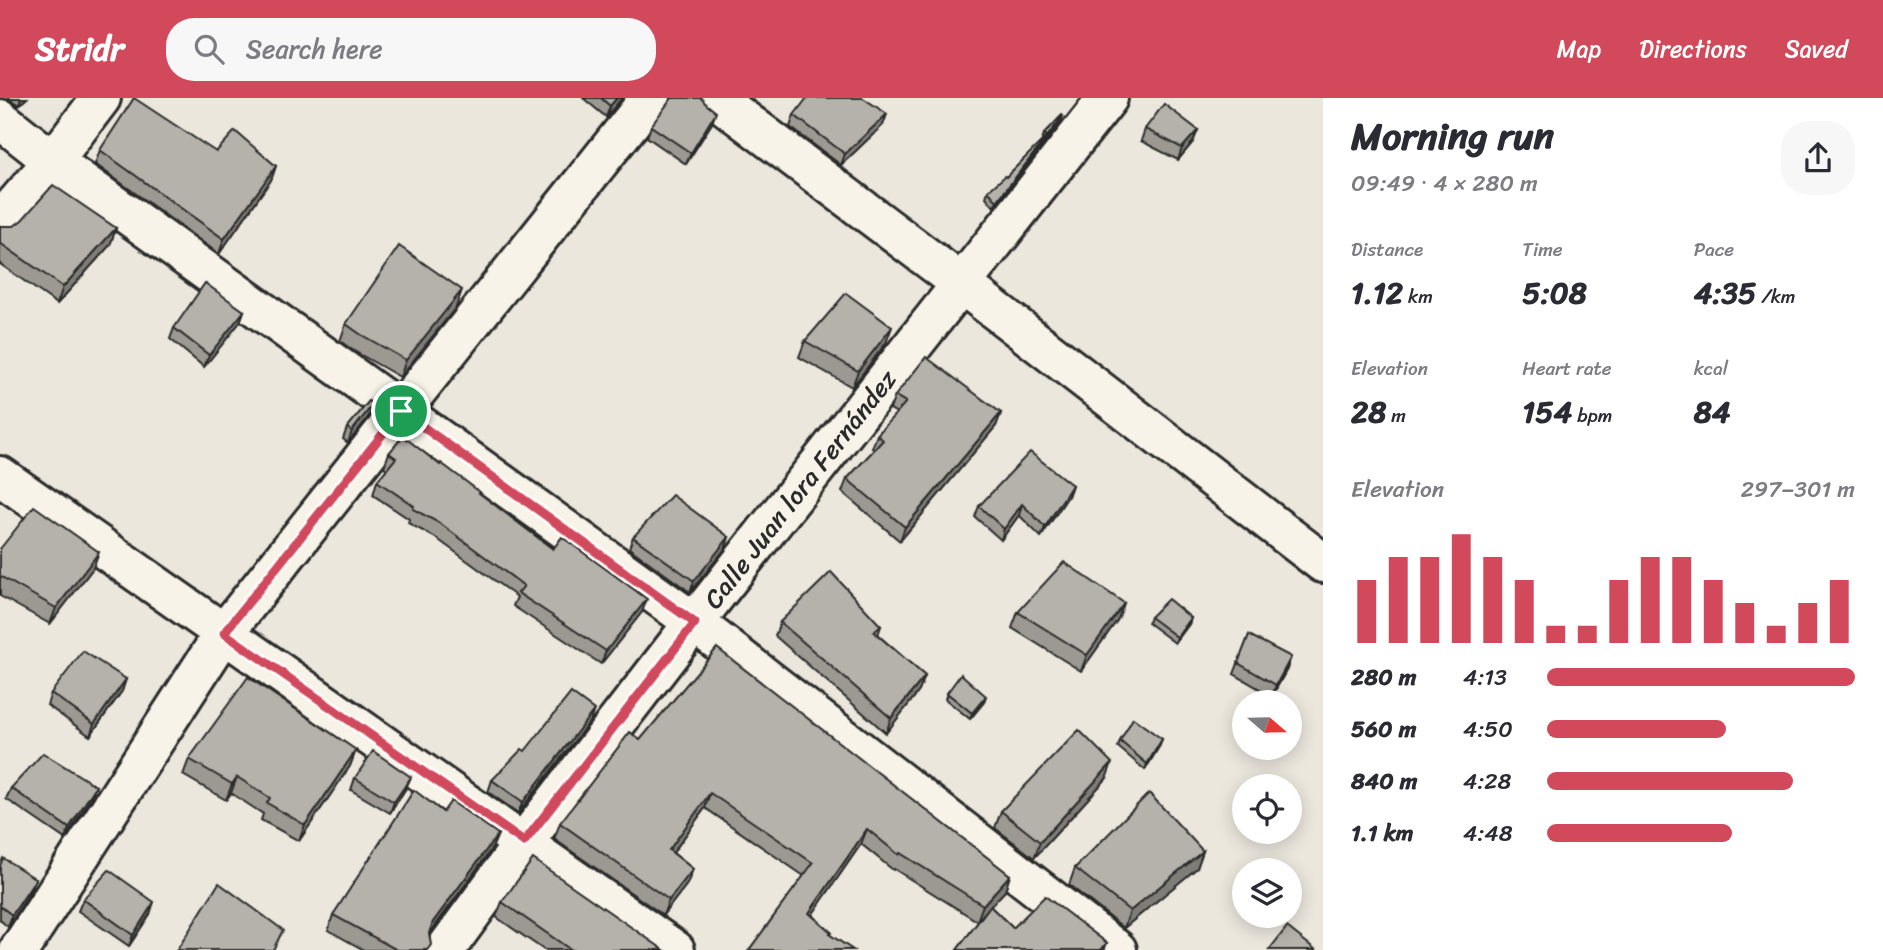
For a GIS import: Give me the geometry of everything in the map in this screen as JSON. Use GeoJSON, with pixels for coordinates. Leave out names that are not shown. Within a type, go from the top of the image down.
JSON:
{"type":"FeatureCollection","features":[{"type":"Feature","properties":{"kind":"street"},"geometry":{"type":"LineString","coordinates":[[0,222],[53,161],[101,98]]}},
{"type":"Feature","properties":{"kind":"street"},"geometry":{"type":"LineString","coordinates":[[19,950],[224,633],[650,98]]}},
{"type":"Feature","properties":{"kind":"street"},"geometry":{"type":"LineString","coordinates":[[715,98],[1323,563]]}},
{"type":"Feature","properties":{"kind":"street","name":"Calle Juan lora Fernández"},"geometry":{"type":"LineString","coordinates":[[445,950],[524,842],[1108,98]]}},
{"type":"Feature","properties":{"kind":"street"},"geometry":{"type":"LineString","coordinates":[[0,119],[53,161],[695,623],[1117,950]]}},
{"type":"Feature","properties":{"kind":"street"},"geometry":{"type":"LineString","coordinates":[[0,477],[676,950]]}},
{"type":"Feature","properties":{"kind":"building"},"geometry":{"type":"Polygon","coordinates":[[[134,98],[216,152],[235,131],[276,166],[224,239],[100,150],[134,98]]]}},
{"type":"Feature","properties":{"kind":"building"},"geometry":{"type":"Polygon","coordinates":[[[601,98],[617,98],[610,106],[601,98]]]}},
{"type":"Feature","properties":{"kind":"building"},"geometry":{"type":"Polygon","coordinates":[[[672,98],[701,98],[716,112],[691,153],[651,126],[672,98]]]}},
{"type":"Feature","properties":{"kind":"building"},"geometry":{"type":"Polygon","coordinates":[[[807,98],[863,98],[887,114],[845,154],[794,115],[807,98]]]}},
{"type":"Feature","properties":{"kind":"building"},"geometry":{"type":"Polygon","coordinates":[[[1164,104],[1198,130],[1182,148],[1145,129],[1164,104]]]}},
{"type":"Feature","properties":{"kind":"building"},"geometry":{"type":"Polygon","coordinates":[[[1063,116],[997,201],[988,191],[1047,136],[1044,134],[1063,116]]]}},
{"type":"Feature","properties":{"kind":"building"},"geometry":{"type":"Polygon","coordinates":[[[53,185],[116,228],[63,287],[0,243],[0,226],[14,226],[22,220],[53,185]]]}},
{"type":"Feature","properties":{"kind":"building"},"geometry":{"type":"Polygon","coordinates":[[[399,246],[462,290],[406,360],[346,324],[399,246]]]}},
{"type":"Feature","properties":{"kind":"building"},"geometry":{"type":"Polygon","coordinates":[[[205,283],[244,311],[209,355],[174,328],[205,283]]]}},
{"type":"Feature","properties":{"kind":"building"},"geometry":{"type":"Polygon","coordinates":[[[846,293],[892,327],[858,371],[805,341],[846,293]]]}},
{"type":"Feature","properties":{"kind":"building"},"geometry":{"type":"Polygon","coordinates":[[[926,357],[1001,413],[905,527],[847,479],[883,440],[877,435],[906,402],[895,396],[926,357]]]}},
{"type":"Feature","properties":{"kind":"building"},"geometry":{"type":"Polygon","coordinates":[[[369,401],[373,404],[352,431],[347,428],[369,401]]]}},
{"type":"Feature","properties":{"kind":"building"},"geometry":{"type":"Polygon","coordinates":[[[403,436],[553,549],[562,537],[647,599],[606,651],[518,593],[524,586],[441,524],[413,509],[414,506],[377,481],[396,458],[389,453],[403,436]]]}},
{"type":"Feature","properties":{"kind":"building"},"geometry":{"type":"Polygon","coordinates":[[[1030,452],[1072,485],[1045,527],[1022,504],[1004,529],[979,506],[1030,452]]]}},
{"type":"Feature","properties":{"kind":"building"},"geometry":{"type":"Polygon","coordinates":[[[672,495],[729,537],[694,581],[633,537],[672,495]]]}},
{"type":"Feature","properties":{"kind":"building"},"geometry":{"type":"Polygon","coordinates":[[[34,506],[99,552],[56,608],[0,576],[0,549],[34,506]]]}},
{"type":"Feature","properties":{"kind":"building"},"geometry":{"type":"Polygon","coordinates":[[[1064,562],[1124,603],[1087,655],[1018,612],[1064,562]]]}},
{"type":"Feature","properties":{"kind":"building"},"geometry":{"type":"Polygon","coordinates":[[[831,572],[881,626],[874,632],[925,676],[891,718],[780,622],[831,572]]]}},
{"type":"Feature","properties":{"kind":"building"},"geometry":{"type":"Polygon","coordinates":[[[1168,599],[1191,618],[1177,637],[1150,617],[1168,599]]]}},
{"type":"Feature","properties":{"kind":"building"},"geometry":{"type":"Polygon","coordinates":[[[1249,635],[1291,657],[1276,685],[1238,663],[1249,635]]]}},
{"type":"Feature","properties":{"kind":"building"},"geometry":{"type":"Polygon","coordinates":[[[717,648],[1010,875],[983,905],[900,853],[899,855],[867,829],[809,913],[831,932],[829,934],[853,950],[749,950],[813,863],[710,793],[669,850],[693,869],[669,900],[560,823],[630,732],[640,740],[717,648]]]}},
{"type":"Feature","properties":{"kind":"building"},"geometry":{"type":"Polygon","coordinates":[[[83,651],[126,679],[94,724],[51,693],[83,651]]]}},
{"type":"Feature","properties":{"kind":"building"},"geometry":{"type":"Polygon","coordinates":[[[961,674],[986,696],[972,713],[947,693],[961,674]]]}},
{"type":"Feature","properties":{"kind":"building"},"geometry":{"type":"Polygon","coordinates":[[[248,677],[356,750],[305,825],[267,803],[270,798],[237,777],[232,784],[189,759],[248,677]]]}},
{"type":"Feature","properties":{"kind":"building"},"geometry":{"type":"Polygon","coordinates":[[[571,693],[594,710],[523,802],[492,780],[522,749],[525,751],[571,693]]]}},
{"type":"Feature","properties":{"kind":"building"},"geometry":{"type":"Polygon","coordinates":[[[1133,718],[1162,739],[1147,764],[1120,741],[1133,718]]]}},
{"type":"Feature","properties":{"kind":"building"},"geometry":{"type":"Polygon","coordinates":[[[1079,730],[1112,763],[1040,842],[1001,811],[1079,730]]]}},
{"type":"Feature","properties":{"kind":"building"},"geometry":{"type":"Polygon","coordinates":[[[373,751],[411,777],[394,802],[355,778],[373,751]]]}},
{"type":"Feature","properties":{"kind":"building"},"geometry":{"type":"Polygon","coordinates":[[[43,753],[96,786],[69,828],[11,788],[43,753]]]}},
{"type":"Feature","properties":{"kind":"building"},"geometry":{"type":"Polygon","coordinates":[[[414,790],[443,812],[451,801],[498,834],[433,922],[429,933],[431,945],[427,950],[397,950],[333,915],[414,790]]]}},
{"type":"Feature","properties":{"kind":"building"},"geometry":{"type":"Polygon","coordinates":[[[1149,793],[1203,851],[1130,911],[1075,868],[1149,793]]]}},
{"type":"Feature","properties":{"kind":"building"},"geometry":{"type":"Polygon","coordinates":[[[3,858],[36,879],[12,915],[0,906],[0,866],[3,858]]]}},
{"type":"Feature","properties":{"kind":"building"},"geometry":{"type":"Polygon","coordinates":[[[533,859],[664,950],[571,950],[502,902],[533,859]]]}},
{"type":"Feature","properties":{"kind":"building"},"geometry":{"type":"Polygon","coordinates":[[[109,870],[154,902],[133,935],[83,899],[109,870]]]}},
{"type":"Feature","properties":{"kind":"building"},"geometry":{"type":"Polygon","coordinates":[[[219,883],[283,930],[273,950],[177,950],[219,883]]]}},
{"type":"Feature","properties":{"kind":"building"},"geometry":{"type":"Polygon","coordinates":[[[1045,896],[1107,943],[1101,950],[957,950],[990,906],[1013,928],[1045,896]]]}},
{"type":"Feature","properties":{"kind":"building"},"geometry":{"type":"Polygon","coordinates":[[[1288,928],[1316,950],[1269,950],[1288,928]]]}},
{"type":"Feature","properties":{"kind":"route"},"geometry":{"type":"LineString","coordinates":[[401,411],[695,623],[524,842],[224,633],[401,411]]}}]}
